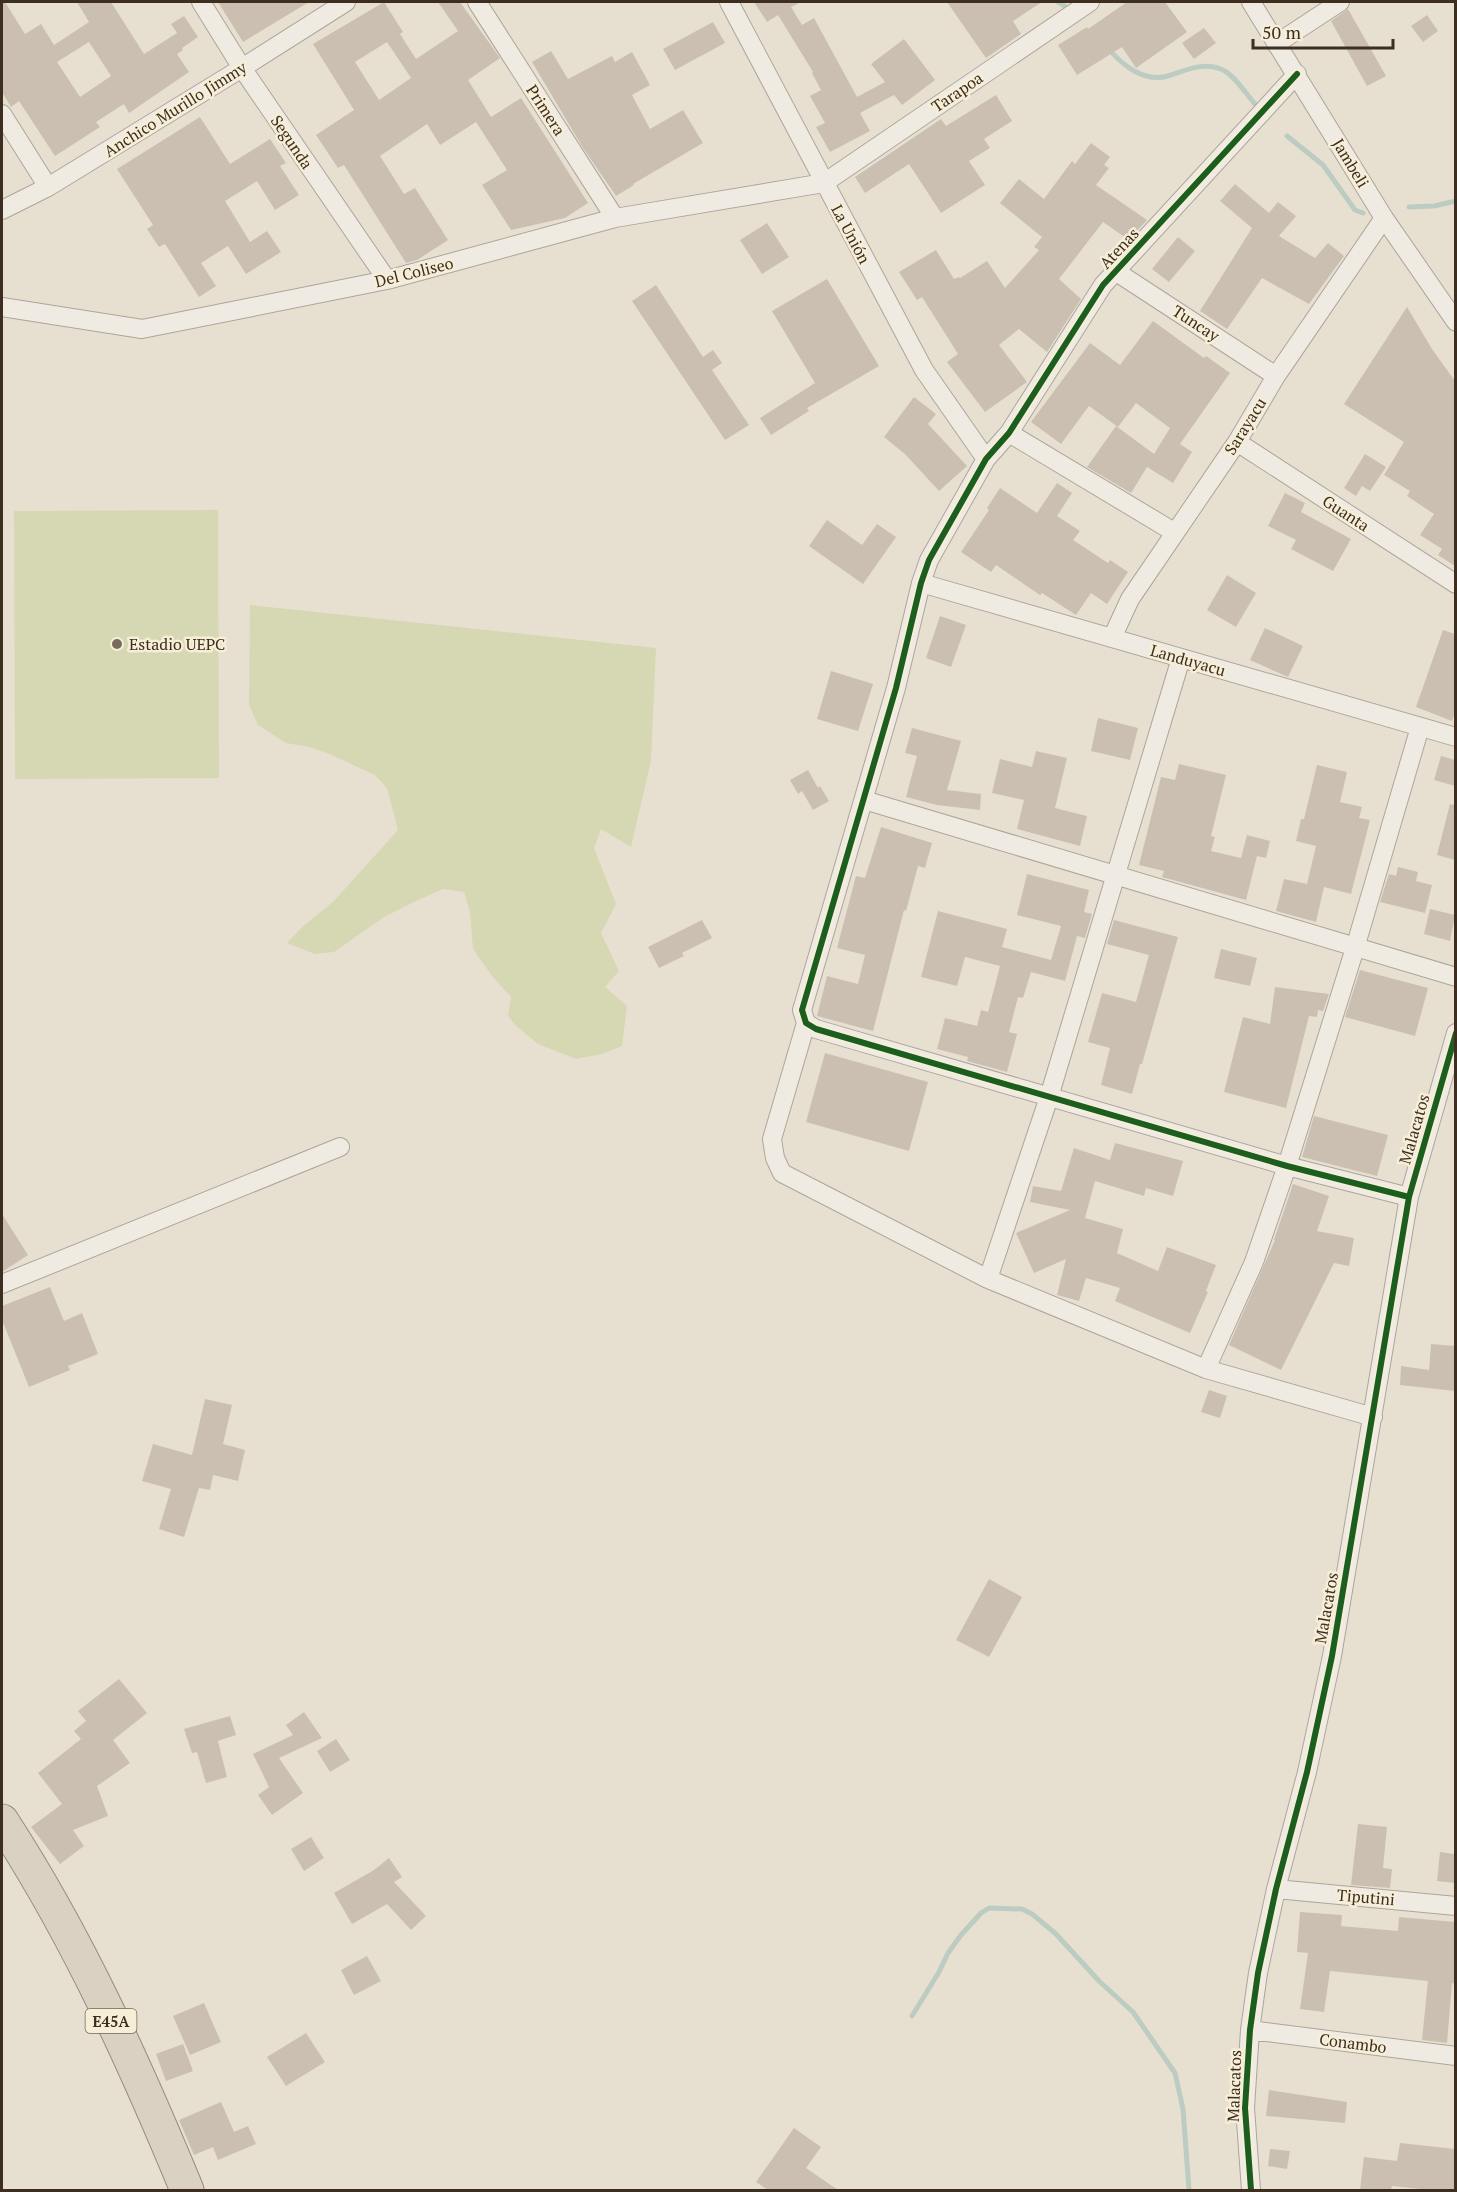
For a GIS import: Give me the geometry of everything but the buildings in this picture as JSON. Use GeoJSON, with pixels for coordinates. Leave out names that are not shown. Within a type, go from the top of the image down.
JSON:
{"type":"FeatureCollection","features":[{"type":"Feature","properties":{"kind":"highway","name":"E45A"},"geometry":{"type":"LineString","coordinates":[[2,1799],[25,1857]]}},
{"type":"Feature","properties":{"kind":"highway","name":"E45A"},"geometry":{"type":"LineString","coordinates":[[2,1821],[72,1941],[143,2086],[187,2190]]}},
{"type":"Feature","properties":{"kind":"street","name":"Segunda"},"geometry":{"type":"LineString","coordinates":[[201,2],[242,68],[387,280]]}},
{"type":"Feature","properties":{"kind":"street","name":"Anchico Murillo Jimmy"},"geometry":{"type":"LineString","coordinates":[[2,210],[48,187],[346,2]]}},
{"type":"Feature","properties":{"kind":"street","name":"Primera"},"geometry":{"type":"LineString","coordinates":[[477,2],[615,218]]}},
{"type":"Feature","properties":{"kind":"street","name":"La Unión"},"geometry":{"type":"LineString","coordinates":[[729,2],[924,370],[986,459]]}},
{"type":"Feature","properties":{"kind":"street","name":"Tarapoa"},"geometry":{"type":"LineString","coordinates":[[824,183],[1090,2]]}},
{"type":"Feature","properties":{"kind":"street","name":"Jambeli"},"geometry":{"type":"LineString","coordinates":[[1251,2],[1384,218],[1455,322]]}},
{"type":"Feature","properties":{"kind":"street"},"geometry":{"type":"LineString","coordinates":[[1276,44],[1340,2]]}},
{"type":"Feature","properties":{"kind":"street","name":"Atenas"},"geometry":{"type":"LineString","coordinates":[[1297,75],[1103,285],[1009,433],[986,459],[929,560],[921,582],[897,688],[802,1010],[806,1023],[772,1139],[775,1158],[783,1173],[988,1279],[1206,1369],[1373,1417]]}},
{"type":"Feature","properties":{"kind":"street"},"geometry":{"type":"LineString","coordinates":[[2,114],[48,187]]}},
{"type":"Feature","properties":{"kind":"street","name":"Del Coliseo"},"geometry":{"type":"LineString","coordinates":[[2,307],[142,329],[387,280],[615,218],[824,183]]}},
{"type":"Feature","properties":{"kind":"street","name":"Sarayacu"},"geometry":{"type":"LineString","coordinates":[[1112,638],[1130,599],[1237,442],[1276,376],[1384,218]]}},
{"type":"Feature","properties":{"kind":"street","name":"Tuncay"},"geometry":{"type":"LineString","coordinates":[[1115,271],[1276,376]]}},
{"type":"Feature","properties":{"kind":"street"},"geometry":{"type":"LineString","coordinates":[[1009,433],[1174,532]]}},
{"type":"Feature","properties":{"kind":"street","name":"Guanta"},"geometry":{"type":"LineString","coordinates":[[1237,442],[1455,584]]}},
{"type":"Feature","properties":{"kind":"street","name":"Landuyacu"},"geometry":{"type":"LineString","coordinates":[[921,582],[1455,737]]}},
{"type":"Feature","properties":{"kind":"street"},"geometry":{"type":"LineString","coordinates":[[988,1279],[1049,1097],[1181,658]]}},
{"type":"Feature","properties":{"kind":"street"},"geometry":{"type":"LineString","coordinates":[[1206,1369],[1254,1262],[1287,1166],[1355,948],[1420,727]]}},
{"type":"Feature","properties":{"kind":"street"},"geometry":{"type":"LineString","coordinates":[[864,800],[1455,977]]}},
{"type":"Feature","properties":{"kind":"street"},"geometry":{"type":"LineString","coordinates":[[806,1023],[816,1029],[1287,1166],[1409,1197]]}},
{"type":"Feature","properties":{"kind":"street","name":"Malacatos"},"geometry":{"type":"LineString","coordinates":[[1251,2190],[1245,2108],[1250,2030],[1258,1973],[1332,1656],[1409,1197],[1455,1033]]}},
{"type":"Feature","properties":{"kind":"street"},"geometry":{"type":"LineString","coordinates":[[2,1284],[340,1147]]}},
{"type":"Feature","properties":{"kind":"street","name":"Tiputini"},"geometry":{"type":"LineString","coordinates":[[1276,1889],[1455,1906]]}},
{"type":"Feature","properties":{"kind":"street","name":"Conambo"},"geometry":{"type":"LineString","coordinates":[[1250,2030],[1455,2056]]}},
{"type":"Feature","properties":{"kind":"green space","name":"Estadio UEPC"},"geometry":{"type":"Polygon","coordinates":[[[218,510],[219,778],[15,779],[14,511],[218,510]]]}},
{"type":"Feature","properties":{"kind":"green space"},"geometry":{"type":"Polygon","coordinates":[[[250,605],[656,648],[651,761],[631,847],[601,829],[594,848],[616,904],[601,933],[619,971],[605,987],[627,1006],[622,1046],[602,1054],[576,1059],[538,1044],[516,1026],[508,1016],[511,997],[492,976],[473,949],[470,912],[464,892],[443,889],[416,901],[384,917],[334,952],[315,954],[287,943],[302,927],[333,902],[398,830],[387,788],[375,775],[327,753],[286,743],[258,725],[249,705],[250,605]]]}},
{"type":"Feature","properties":{"kind":"waterway"},"geometry":{"type":"LineString","coordinates":[[1058,2],[1066,7]]}},
{"type":"Feature","properties":{"kind":"waterway"},"geometry":{"type":"LineString","coordinates":[[1108,48],[1134,71],[1150,77],[1159,78],[1202,66],[1216,67],[1236,81],[1255,104]]}},
{"type":"Feature","properties":{"kind":"waterway"},"geometry":{"type":"LineString","coordinates":[[1287,136],[1323,165],[1355,210],[1363,213]]}},
{"type":"Feature","properties":{"kind":"waterway"},"geometry":{"type":"LineString","coordinates":[[1409,207],[1434,206],[1456,201]]}},
{"type":"Feature","properties":{"kind":"waterway"},"geometry":{"type":"LineString","coordinates":[[912,2016],[948,1953],[981,1913],[989,1908],[1022,1909],[1032,1914],[1055,1933],[1100,1982],[1133,2012],[1175,2073],[1183,2109],[1189,2190]]}},
{"type":"Feature","properties":{"kind":"cycle path"},"geometry":{"type":"LineString","coordinates":[[1297,74],[1103,285],[1009,433],[986,459],[929,560],[921,583],[896,688],[802,1010],[806,1023],[816,1029],[1287,1166],[1409,1197]]}},
{"type":"Feature","properties":{"kind":"cycle path"},"geometry":{"type":"LineString","coordinates":[[1251,2190],[1245,2108],[1250,2030],[1258,1973],[1276,1889],[1307,1772],[1332,1656],[1409,1197],[1456,1033]]}},
{"type":"Feature","properties":{"kind":"place","name":"Estadio UEPC"},"geometry":{"type":"Point","coordinates":[117,644]}}]}
